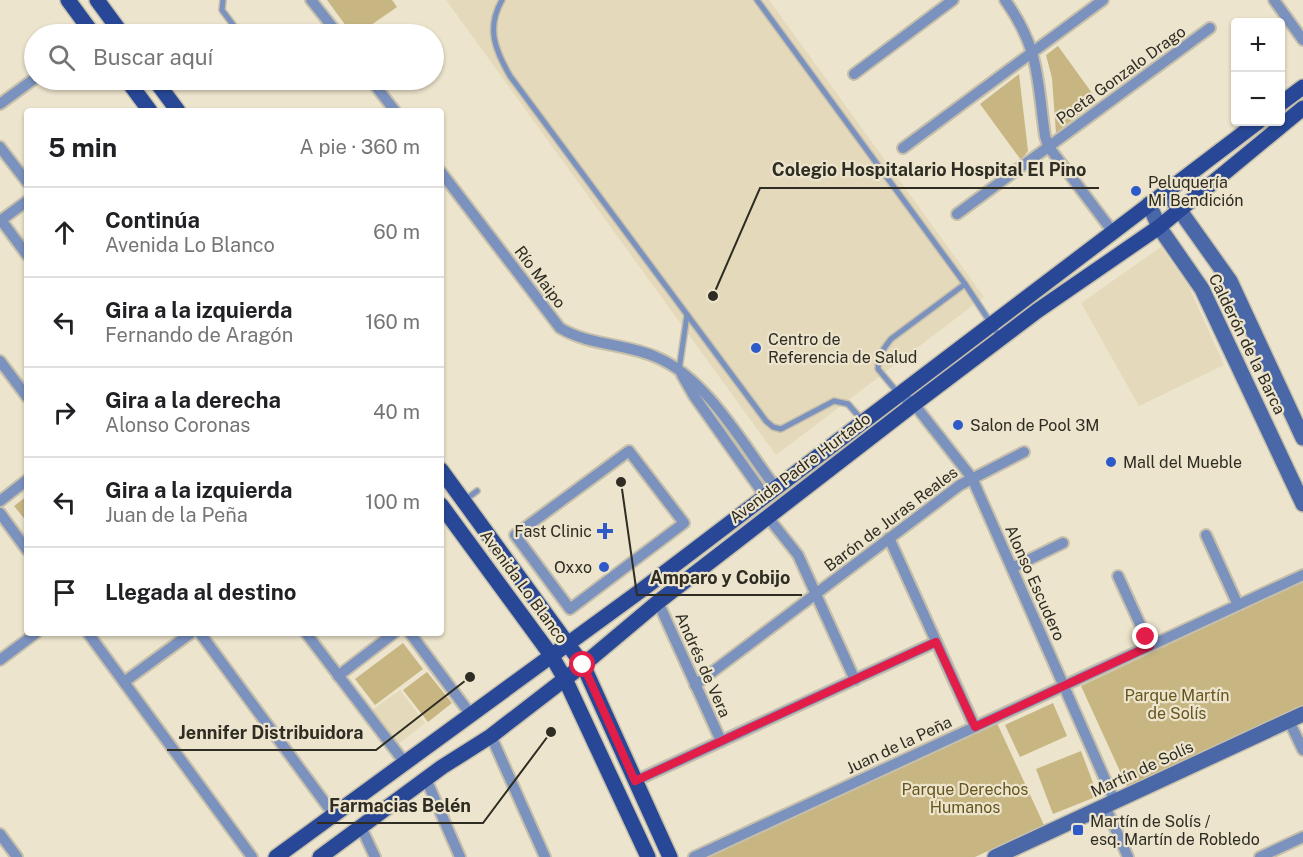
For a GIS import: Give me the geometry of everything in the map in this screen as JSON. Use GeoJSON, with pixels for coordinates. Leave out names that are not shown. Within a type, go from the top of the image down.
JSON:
{"type":"FeatureCollection","features":[{"type":"Feature","properties":{"kind":"main road"},"geometry":{"type":"LineString","coordinates":[[68,0],[86,24]]}},
{"type":"Feature","properties":{"kind":"main road"},"geometry":{"type":"LineString","coordinates":[[97,0],[115,24]]}},
{"type":"Feature","properties":{"kind":"main road"},"geometry":{"type":"LineString","coordinates":[[1285,101],[1303,87]]}},
{"type":"Feature","properties":{"kind":"main road"},"geometry":{"type":"LineString","coordinates":[[134,90],[148,108]]}},
{"type":"Feature","properties":{"kind":"main road"},"geometry":{"type":"LineString","coordinates":[[162,90],[176,108]]}},
{"type":"Feature","properties":{"kind":"main road","name":"Avenida Padre Hurtado"},"geometry":{"type":"LineString","coordinates":[[320,857],[426,779],[491,736],[583,665],[767,516],[1001,338],[1159,227],[1303,108]]}},
{"type":"Feature","properties":{"kind":"main road","name":"Avenida Padre Hurtado"},"geometry":{"type":"LineString","coordinates":[[276,857],[770,492],[1253,126]]}},
{"type":"Feature","properties":{"kind":"main road","name":"Avenida Lo Blanco"},"geometry":{"type":"LineString","coordinates":[[444,474],[583,665],[670,857]]}},
{"type":"Feature","properties":{"kind":"main road","name":"Avenida Lo Blanco"},"geometry":{"type":"LineString","coordinates":[[444,509],[551,655],[565,679],[648,857]]}},
{"type":"Feature","properties":{"kind":"street"},"geometry":{"type":"LineString","coordinates":[[311,0],[330,24]]}},
{"type":"Feature","properties":{"kind":"street"},"geometry":{"type":"LineString","coordinates":[[854,74],[953,0]]}},
{"type":"Feature","properties":{"kind":"street"},"geometry":{"type":"LineString","coordinates":[[1005,0],[1025,31],[1034,51],[1048,146],[1113,232]]}},
{"type":"Feature","properties":{"kind":"street"},"geometry":{"type":"LineString","coordinates":[[903,148],[1103,0]]}},
{"type":"Feature","properties":{"kind":"street"},"geometry":{"type":"LineString","coordinates":[[1274,0],[1303,40]]}},
{"type":"Feature","properties":{"kind":"street","name":"Poeta Gonzalo Drago"},"geometry":{"type":"LineString","coordinates":[[957,214],[1210,28]]}},
{"type":"Feature","properties":{"kind":"street"},"geometry":{"type":"LineString","coordinates":[[0,104],[24,86]]}},
{"type":"Feature","properties":{"kind":"street"},"geometry":{"type":"LineString","coordinates":[[379,90],[393,108]]}},
{"type":"Feature","properties":{"kind":"street"},"geometry":{"type":"LineString","coordinates":[[0,147],[24,178]]}},
{"type":"Feature","properties":{"kind":"street","name":"Río Maipo"},"geometry":{"type":"LineString","coordinates":[[444,175],[560,327],[578,338],[648,354],[679,370],[701,389],[770,492]]}},
{"type":"Feature","properties":{"kind":"street","name":"Calderón de la Barca"},"geometry":{"type":"LineString","coordinates":[[1166,191],[1222,267],[1303,438]]}},
{"type":"Feature","properties":{"kind":"street"},"geometry":{"type":"LineString","coordinates":[[24,203],[1,220],[24,251]]}},
{"type":"Feature","properties":{"kind":"street","name":"Calderón de la Barca"},"geometry":{"type":"LineString","coordinates":[[1149,204],[1159,227],[1197,280],[1303,504]]}},
{"type":"Feature","properties":{"kind":"street"},"geometry":{"type":"LineString","coordinates":[[1211,308],[1221,309],[1229,306],[1236,293]]}},
{"type":"Feature","properties":{"kind":"street"},"geometry":{"type":"LineString","coordinates":[[0,361],[24,393]]}},
{"type":"Feature","properties":{"kind":"street","name":"Alonso Escudero"},"geometry":{"type":"LineString","coordinates":[[899,394],[914,404],[972,478],[1064,686],[1128,857]]}},
{"type":"Feature","properties":{"kind":"street"},"geometry":{"type":"LineString","coordinates":[[629,451],[684,523],[570,609],[515,535],[629,451]]}},
{"type":"Feature","properties":{"kind":"street","name":"Barón de Juras Reales"},"geometry":{"type":"LineString","coordinates":[[695,685],[972,478],[1024,452]]}},
{"type":"Feature","properties":{"kind":"street"},"geometry":{"type":"LineString","coordinates":[[0,501],[24,482]]}},
{"type":"Feature","properties":{"kind":"street"},"geometry":{"type":"LineString","coordinates":[[0,513],[24,546]]}},
{"type":"Feature","properties":{"kind":"street"},"geometry":{"type":"LineString","coordinates":[[767,516],[795,549],[855,680]]}},
{"type":"Feature","properties":{"kind":"street"},"geometry":{"type":"LineString","coordinates":[[1206,535],[1238,605]]}},
{"type":"Feature","properties":{"kind":"street"},"geometry":{"type":"LineString","coordinates":[[889,538],[975,727]]}},
{"type":"Feature","properties":{"kind":"street"},"geometry":{"type":"LineString","coordinates":[[1012,567],[1063,543]]}},
{"type":"Feature","properties":{"kind":"street","name":"Juan de la Peña"},"geometry":{"type":"LineString","coordinates":[[694,857],[1303,575]]}},
{"type":"Feature","properties":{"kind":"street"},"geometry":{"type":"LineString","coordinates":[[1118,576],[1150,646]]}},
{"type":"Feature","properties":{"kind":"street","name":"Andrés de Vera"},"geometry":{"type":"LineString","coordinates":[[658,602],[721,741]]}},
{"type":"Feature","properties":{"kind":"street"},"geometry":{"type":"LineString","coordinates":[[0,660],[32,636]]}},
{"type":"Feature","properties":{"kind":"street"},"geometry":{"type":"LineString","coordinates":[[90,636],[252,857]]}},
{"type":"Feature","properties":{"kind":"street"},"geometry":{"type":"LineString","coordinates":[[124,682],[187,636]]}},
{"type":"Feature","properties":{"kind":"street"},"geometry":{"type":"LineString","coordinates":[[202,636],[334,815]]}},
{"type":"Feature","properties":{"kind":"street"},"geometry":{"type":"LineString","coordinates":[[308,636],[405,763]]}},
{"type":"Feature","properties":{"kind":"street"},"geometry":{"type":"LineString","coordinates":[[338,676],[390,636]]}},
{"type":"Feature","properties":{"kind":"street"},"geometry":{"type":"LineString","coordinates":[[412,636],[471,715]]}},
{"type":"Feature","properties":{"kind":"street"},"geometry":{"type":"LineString","coordinates":[[635,781],[936,642]]}},
{"type":"Feature","properties":{"kind":"street"},"geometry":{"type":"LineString","coordinates":[[1296,718],[1303,750]]}},
{"type":"Feature","properties":{"kind":"street","name":"Martín de Solís"},"geometry":{"type":"LineString","coordinates":[[995,857],[1296,718]]}},
{"type":"Feature","properties":{"kind":"street"},"geometry":{"type":"LineString","coordinates":[[491,736],[546,857]]}},
{"type":"Feature","properties":{"kind":"street"},"geometry":{"type":"LineString","coordinates":[[426,779],[460,857]]}},
{"type":"Feature","properties":{"kind":"street"},"geometry":{"type":"LineString","coordinates":[[361,827],[375,857]]}},
{"type":"Feature","properties":{"kind":"street"},"geometry":{"type":"LineString","coordinates":[[0,834],[17,857]]}},
{"type":"Feature","properties":{"kind":"street"},"geometry":{"type":"LineString","coordinates":[[1260,857],[1303,837]]}},
{"type":"Feature","properties":{"kind":"lane"},"geometry":{"type":"LineString","coordinates":[[223,0],[222,10],[232,24]]}},
{"type":"Feature","properties":{"kind":"lane"},"geometry":{"type":"LineString","coordinates":[[502,0],[493,19],[492,34],[497,53],[510,76],[773,427],[781,429],[834,401],[848,404],[863,421]]}},
{"type":"Feature","properties":{"kind":"lane"},"geometry":{"type":"LineString","coordinates":[[756,0],[965,284],[1001,338]]}},
{"type":"Feature","properties":{"kind":"lane"},"geometry":{"type":"LineString","coordinates":[[899,394],[878,369],[878,358],[882,349],[891,339],[965,284]]}},
{"type":"Feature","properties":{"kind":"lane"},"geometry":{"type":"LineString","coordinates":[[679,370],[687,315]]}},
{"type":"Feature","properties":{"kind":"lane"},"geometry":{"type":"LineString","coordinates":[[464,501],[477,491]]}},
{"type":"Feature","properties":{"kind":"shaded area"},"geometry":{"type":"Polygon","coordinates":[[[446,0],[769,0],[984,297],[776,455],[446,0]]]}},
{"type":"Feature","properties":{"kind":"shaded area"},"geometry":{"type":"Polygon","coordinates":[[[1161,247],[1189,287],[1224,365],[1139,406],[1081,303],[1161,247]]]}},
{"type":"Feature","properties":{"kind":"shaded area"},"geometry":{"type":"Polygon","coordinates":[[[400,690],[425,723],[397,745],[371,711],[400,690]]]}},
{"type":"Feature","properties":{"kind":"green space"},"geometry":{"type":"Polygon","coordinates":[[[327,0],[392,0],[397,7],[372,24],[345,24],[327,0]]]}},
{"type":"Feature","properties":{"kind":"green space"},"geometry":{"type":"Polygon","coordinates":[[[1058,46],[1097,100],[1056,133],[1052,78],[1046,55],[1058,46]]]}},
{"type":"Feature","properties":{"kind":"green space"},"geometry":{"type":"Polygon","coordinates":[[[1019,74],[1028,151],[1021,160],[980,104],[1019,74]]]}},
{"type":"Feature","properties":{"kind":"green space"},"geometry":{"type":"Polygon","coordinates":[[[24,498],[24,518],[14,506],[24,498]]]}},
{"type":"Feature","properties":{"kind":"green space","name":"Parque Martín de Solís"},"geometry":{"type":"Polygon","coordinates":[[[1303,581],[1303,707],[1129,791],[1081,686],[1303,581]]]}},
{"type":"Feature","properties":{"kind":"green space"},"geometry":{"type":"Polygon","coordinates":[[[403,643],[423,669],[375,705],[355,679],[403,643]]]}},
{"type":"Feature","properties":{"kind":"green space"},"geometry":{"type":"Polygon","coordinates":[[[427,672],[452,703],[428,722],[403,690],[427,672]]]}},
{"type":"Feature","properties":{"kind":"green space"},"geometry":{"type":"Polygon","coordinates":[[[1053,703],[1067,736],[1020,757],[1005,725],[1053,703]]]}},
{"type":"Feature","properties":{"kind":"green space","name":"Parque Derechos Humanos"},"geometry":{"type":"Polygon","coordinates":[[[996,721],[1044,825],[975,857],[703,857],[996,721]]]}},
{"type":"Feature","properties":{"kind":"green space"},"geometry":{"type":"Polygon","coordinates":[[[1081,751],[1098,796],[1053,814],[1036,769],[1081,751]]]}},
{"type":"Feature","properties":{"kind":"place","name":"Peluquería Mi Bendición"},"geometry":{"type":"Point","coordinates":[1136,191]}},
{"type":"Feature","properties":{"kind":"place","name":"Colegio Hospitalario Hospital El Pino"},"geometry":{"type":"Point","coordinates":[713,296]}},
{"type":"Feature","properties":{"kind":"place","name":"Centro de Referencia de Salud"},"geometry":{"type":"Point","coordinates":[756,348]}},
{"type":"Feature","properties":{"kind":"place","name":"Salon de Pool 3M"},"geometry":{"type":"Point","coordinates":[958,425]}},
{"type":"Feature","properties":{"kind":"place","name":"Mall del Mueble"},"geometry":{"type":"Point","coordinates":[1111,462]}},
{"type":"Feature","properties":{"kind":"place","name":"Amparo y Cobijo"},"geometry":{"type":"Point","coordinates":[621,482]}},
{"type":"Feature","properties":{"kind":"place","name":"Fast Clinic"},"geometry":{"type":"Point","coordinates":[605,531]}},
{"type":"Feature","properties":{"kind":"place","name":"Oxxo"},"geometry":{"type":"Point","coordinates":[604,567]}},
{"type":"Feature","properties":{"kind":"place","name":"Jennifer Distribuidora"},"geometry":{"type":"Point","coordinates":[470,677]}},
{"type":"Feature","properties":{"kind":"place","name":"Farmacias Belén"},"geometry":{"type":"Point","coordinates":[551,732]}},
{"type":"Feature","properties":{"kind":"place","name":"Martín de Solís / esq. Martín de Robledo"},"geometry":{"type":"Point","coordinates":[1078,830]}},
{"type":"Feature","properties":{"kind":"route"},"geometry":{"type":"LineString","coordinates":[[583,665],[635,781],[936,642],[975,727],[1150,646],[1146,637]]}}]}
